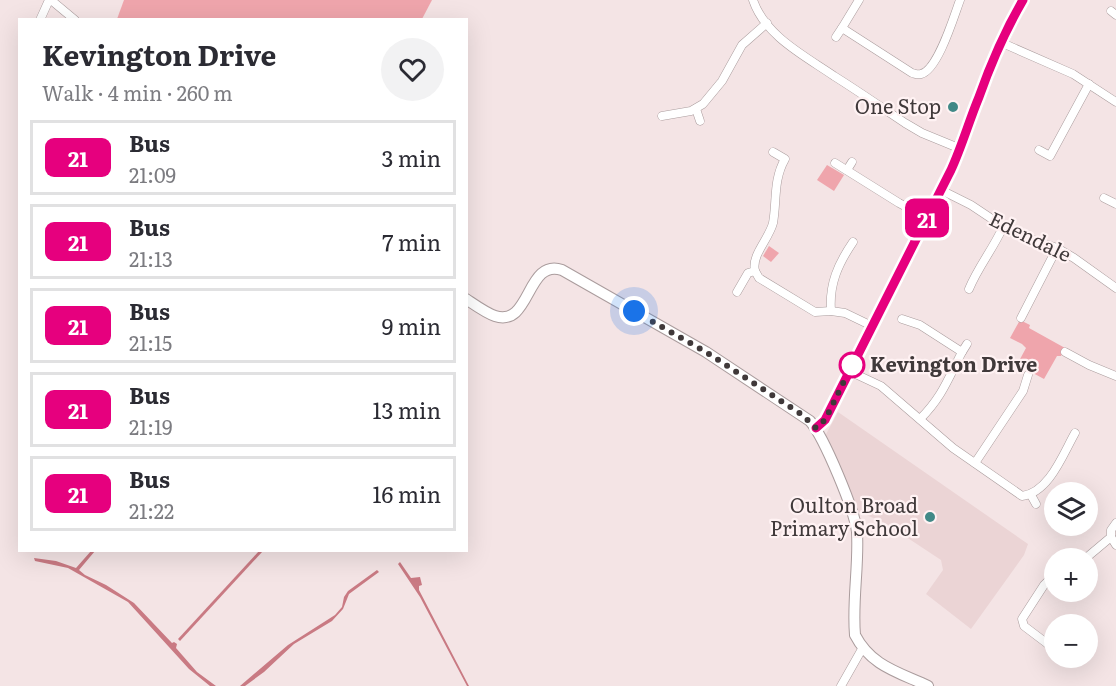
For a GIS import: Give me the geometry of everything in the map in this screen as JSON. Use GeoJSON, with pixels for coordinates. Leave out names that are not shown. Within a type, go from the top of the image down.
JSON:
{"type":"FeatureCollection","features":[{"type":"Feature","properties":{"kind":"street"},"geometry":{"type":"LineString","coordinates":[[41,18],[50,0],[72,18]]}},
{"type":"Feature","properties":{"kind":"street"},"geometry":{"type":"LineString","coordinates":[[753,0],[766,23],[786,42],[905,123],[922,133],[961,149]]}},
{"type":"Feature","properties":{"kind":"street"},"geometry":{"type":"LineString","coordinates":[[836,37],[859,0]]}},
{"type":"Feature","properties":{"kind":"street"},"geometry":{"type":"LineString","coordinates":[[842,28],[912,73],[924,74],[931,67],[946,38],[960,0]]}},
{"type":"Feature","properties":{"kind":"street"},"geometry":{"type":"LineString","coordinates":[[816,428],[825,420],[961,149],[1000,42],[1023,0]]}},
{"type":"Feature","properties":{"kind":"street"},"geometry":{"type":"LineString","coordinates":[[663,116],[696,109],[710,98],[742,45],[766,23]]}},
{"type":"Feature","properties":{"kind":"street"},"geometry":{"type":"LineString","coordinates":[[1000,42],[1057,66],[1116,102]]}},
{"type":"Feature","properties":{"kind":"street"},"geometry":{"type":"LineString","coordinates":[[1039,150],[1050,156],[1089,84]]}},
{"type":"Feature","properties":{"kind":"street"},"geometry":{"type":"LineString","coordinates":[[696,109],[700,121]]}},
{"type":"Feature","properties":{"kind":"street"},"geometry":{"type":"LineString","coordinates":[[773,152],[784,159],[777,176],[772,224],[755,259],[755,271],[759,278],[815,312],[831,311],[857,317],[873,326]]}},
{"type":"Feature","properties":{"kind":"street"},"geometry":{"type":"LineString","coordinates":[[847,170],[852,162]]}},
{"type":"Feature","properties":{"kind":"street"},"geometry":{"type":"LineString","coordinates":[[835,163],[927,218]]}},
{"type":"Feature","properties":{"kind":"street","name":"Edendale"},"geometry":{"type":"LineString","coordinates":[[940,190],[971,205],[1004,227],[1058,248],[1116,288]]}},
{"type":"Feature","properties":{"kind":"street"},"geometry":{"type":"LineString","coordinates":[[1104,198],[1116,204]]}},
{"type":"Feature","properties":{"kind":"street"},"geometry":{"type":"LineString","coordinates":[[969,289],[1004,227]]}},
{"type":"Feature","properties":{"kind":"street"},"geometry":{"type":"LineString","coordinates":[[831,311],[830,295],[834,275],[853,242]]}},
{"type":"Feature","properties":{"kind":"street"},"geometry":{"type":"LineString","coordinates":[[1021,318],[1058,248]]}},
{"type":"Feature","properties":{"kind":"street"},"geometry":{"type":"LineString","coordinates":[[468,300],[495,316],[512,315],[518,310],[540,273],[547,268],[554,267],[706,352],[801,414],[816,428],[848,501],[856,531],[855,635],[862,649],[873,660],[928,686]]}},
{"type":"Feature","properties":{"kind":"street"},"geometry":{"type":"LineString","coordinates":[[737,292],[748,273],[755,271]]}},
{"type":"Feature","properties":{"kind":"street"},"geometry":{"type":"LineString","coordinates":[[902,319],[920,325],[962,352]]}},
{"type":"Feature","properties":{"kind":"street"},"geometry":{"type":"LineString","coordinates":[[920,419],[946,388],[967,344]]}},
{"type":"Feature","properties":{"kind":"street"},"geometry":{"type":"LineString","coordinates":[[1065,352],[1116,376]]}},
{"type":"Feature","properties":{"kind":"street"},"geometry":{"type":"LineString","coordinates":[[849,371],[881,386],[953,448],[1014,492],[1022,495],[1031,495],[1040,489],[1054,470],[1075,432]]}},
{"type":"Feature","properties":{"kind":"street"},"geometry":{"type":"LineString","coordinates":[[975,463],[1023,391],[1028,375]]}},
{"type":"Feature","properties":{"kind":"street"},"geometry":{"type":"LineString","coordinates":[[1031,495],[1036,504]]}},
{"type":"Feature","properties":{"kind":"street"},"geometry":{"type":"LineString","coordinates":[[1116,523],[1111,530],[1111,537],[1116,545]]}},
{"type":"Feature","properties":{"kind":"street"},"geometry":{"type":"LineString","coordinates":[[1098,548],[1111,537]]}},
{"type":"Feature","properties":{"kind":"street"},"geometry":{"type":"LineString","coordinates":[[1044,585],[1022,619],[1024,626],[1044,641]]}},
{"type":"Feature","properties":{"kind":"street"},"geometry":{"type":"LineString","coordinates":[[841,686],[862,649]]}},
{"type":"Feature","properties":{"kind":"shaded area"},"geometry":{"type":"Polygon","coordinates":[[[124,0],[432,0],[423,18],[117,18],[124,0]]]}},
{"type":"Feature","properties":{"kind":"shaded area"},"geometry":{"type":"Polygon","coordinates":[[[827,165],[844,175],[834,191],[817,180],[827,165]]]}},
{"type":"Feature","properties":{"kind":"shaded area"},"geometry":{"type":"Polygon","coordinates":[[[769,246],[779,253],[771,262],[763,256],[769,246]]]}},
{"type":"Feature","properties":{"kind":"shaded area"},"geometry":{"type":"Polygon","coordinates":[[[1020,320],[1030,325],[1029,328],[1065,348],[1061,356],[1057,356],[1044,379],[1020,366],[1019,361],[1026,348],[1010,338],[1020,320]]]}},
{"type":"Feature","properties":{"kind":"shaded area","name":"Oulton Broad Primary School"},"geometry":{"type":"Polygon","coordinates":[[[838,412],[1028,544],[1024,555],[971,629],[926,594],[943,570],[941,560],[885,523],[857,511],[825,436],[838,412]]]}},
{"type":"Feature","properties":{"kind":"shaded area"},"geometry":{"type":"Polygon","coordinates":[[[90,552],[94,552],[79,570],[134,603],[172,643],[177,644],[176,648],[197,672],[216,686],[210,686],[189,669],[128,602],[68,568],[35,561],[34,558],[56,561],[76,568],[90,552]]]}},
{"type":"Feature","properties":{"kind":"shaded area"},"geometry":{"type":"Polygon","coordinates":[[[258,552],[262,552],[180,641],[178,639],[258,552]]]}},
{"type":"Feature","properties":{"kind":"shaded area"},"geometry":{"type":"Polygon","coordinates":[[[400,562],[411,578],[420,577],[422,585],[419,586],[419,590],[469,686],[420,597],[398,564],[400,562]]]}},
{"type":"Feature","properties":{"kind":"shaded area"},"geometry":{"type":"Polygon","coordinates":[[[377,570],[379,572],[349,594],[343,609],[332,621],[294,644],[264,672],[245,686],[240,686],[288,645],[335,615],[342,607],[348,591],[377,570]]]}},
{"type":"Feature","properties":{"kind":"bus line","name":"21"},"geometry":{"type":"LineString","coordinates":[[816,428],[825,420],[951,170],[965,139],[977,100],[1000,42],[1023,0]]}},
{"type":"Feature","properties":{"kind":"place","name":"One Stop"},"geometry":{"type":"Point","coordinates":[953,107]}},
{"type":"Feature","properties":{"kind":"place","name":"Kevington Drive"},"geometry":{"type":"Point","coordinates":[852,365]}},
{"type":"Feature","properties":{"kind":"place","name":"Oulton Broad Primary School"},"geometry":{"type":"Point","coordinates":[930,517]}},
{"type":"Feature","properties":{"kind":"route"},"geometry":{"type":"LineString","coordinates":[[634,311],[706,352],[801,414],[816,428],[825,420],[852,365]]}}]}
